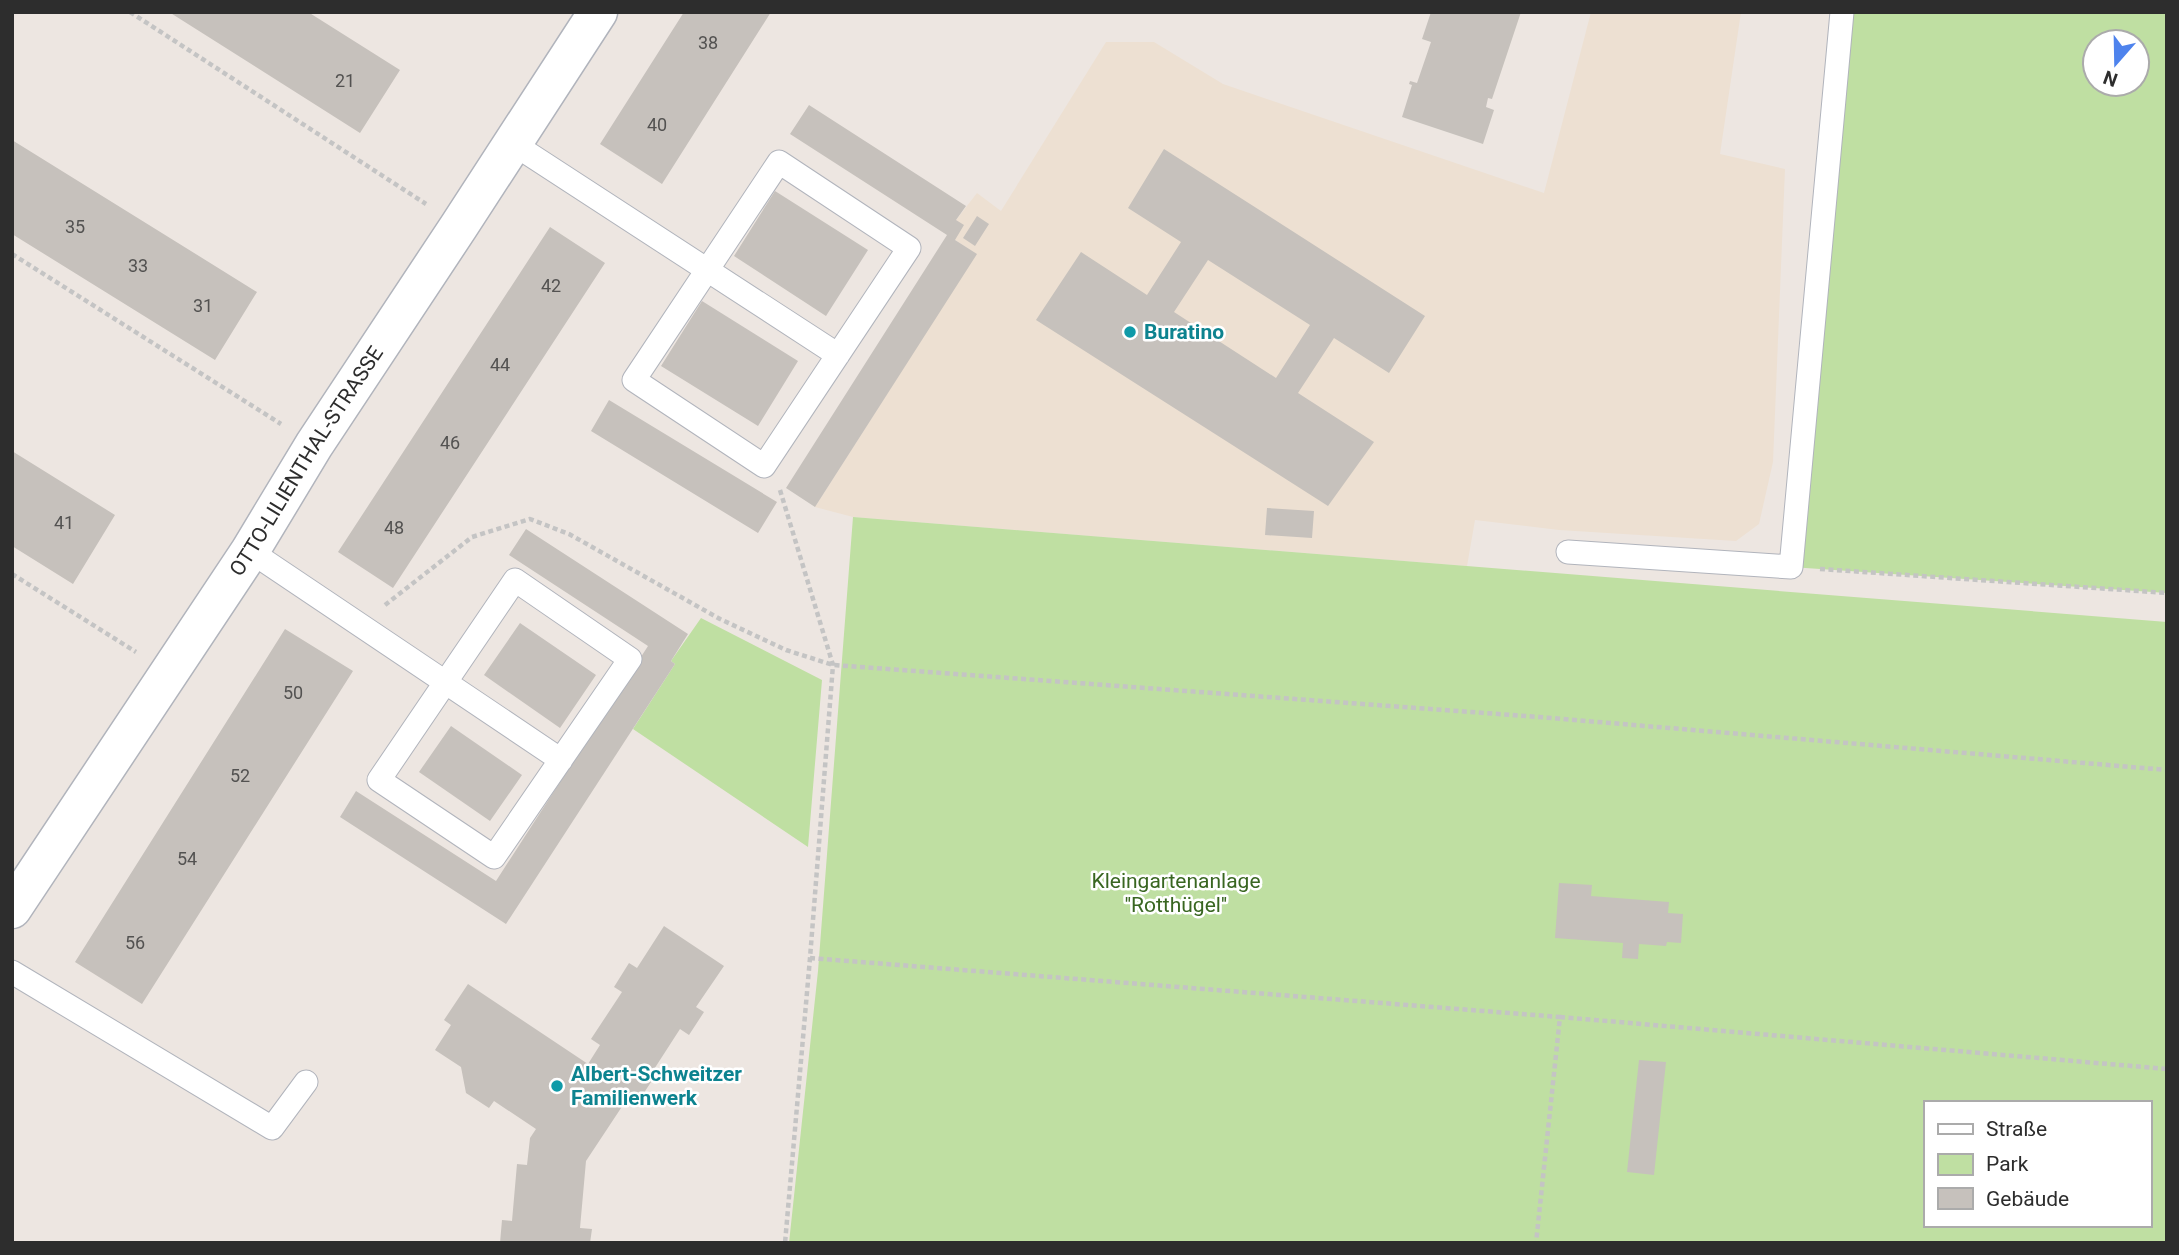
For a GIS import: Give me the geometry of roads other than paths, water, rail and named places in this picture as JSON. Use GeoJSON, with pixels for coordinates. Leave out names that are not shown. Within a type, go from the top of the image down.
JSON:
{"type":"FeatureCollection","features":[{"type":"Feature","properties":{"kind":"street","name":"OTTO-LILIENTHAL-STRASSE"},"geometry":{"type":"LineString","coordinates":[[12,909],[250,551],[314,445],[598,12]]}},
{"type":"Feature","properties":{"kind":"lane"},"geometry":{"type":"LineString","coordinates":[[1568,552],[1791,567],[1842,12]]}},
{"type":"Feature","properties":{"kind":"lane"},"geometry":{"type":"LineString","coordinates":[[512,144],[838,355]]}},
{"type":"Feature","properties":{"kind":"lane"},"geometry":{"type":"LineString","coordinates":[[779,162],[909,248],[764,466],[634,380],[707,270],[779,162]]}},
{"type":"Feature","properties":{"kind":"lane"},"geometry":{"type":"LineString","coordinates":[[250,551],[561,760]]}},
{"type":"Feature","properties":{"kind":"lane"},"geometry":{"type":"LineString","coordinates":[[515,580],[630,659],[561,760],[494,858],[379,780],[515,580]]}},
{"type":"Feature","properties":{"kind":"lane"},"geometry":{"type":"LineString","coordinates":[[12,972],[272,1128],[306,1082]]}},
{"type":"Feature","properties":{"kind":"place","name":"Buratino"},"geometry":{"type":"Point","coordinates":[1130,332]}},
{"type":"Feature","properties":{"kind":"place","name":"Albert-Schweitzer Familienwerk"},"geometry":{"type":"Point","coordinates":[557,1086]}},
{"type":"Feature","properties":{"kind":"park label","name":"Kleingartenanlage ''Rotthügel''"},"geometry":{"type":"Point","coordinates":[1176,893]}}]}
